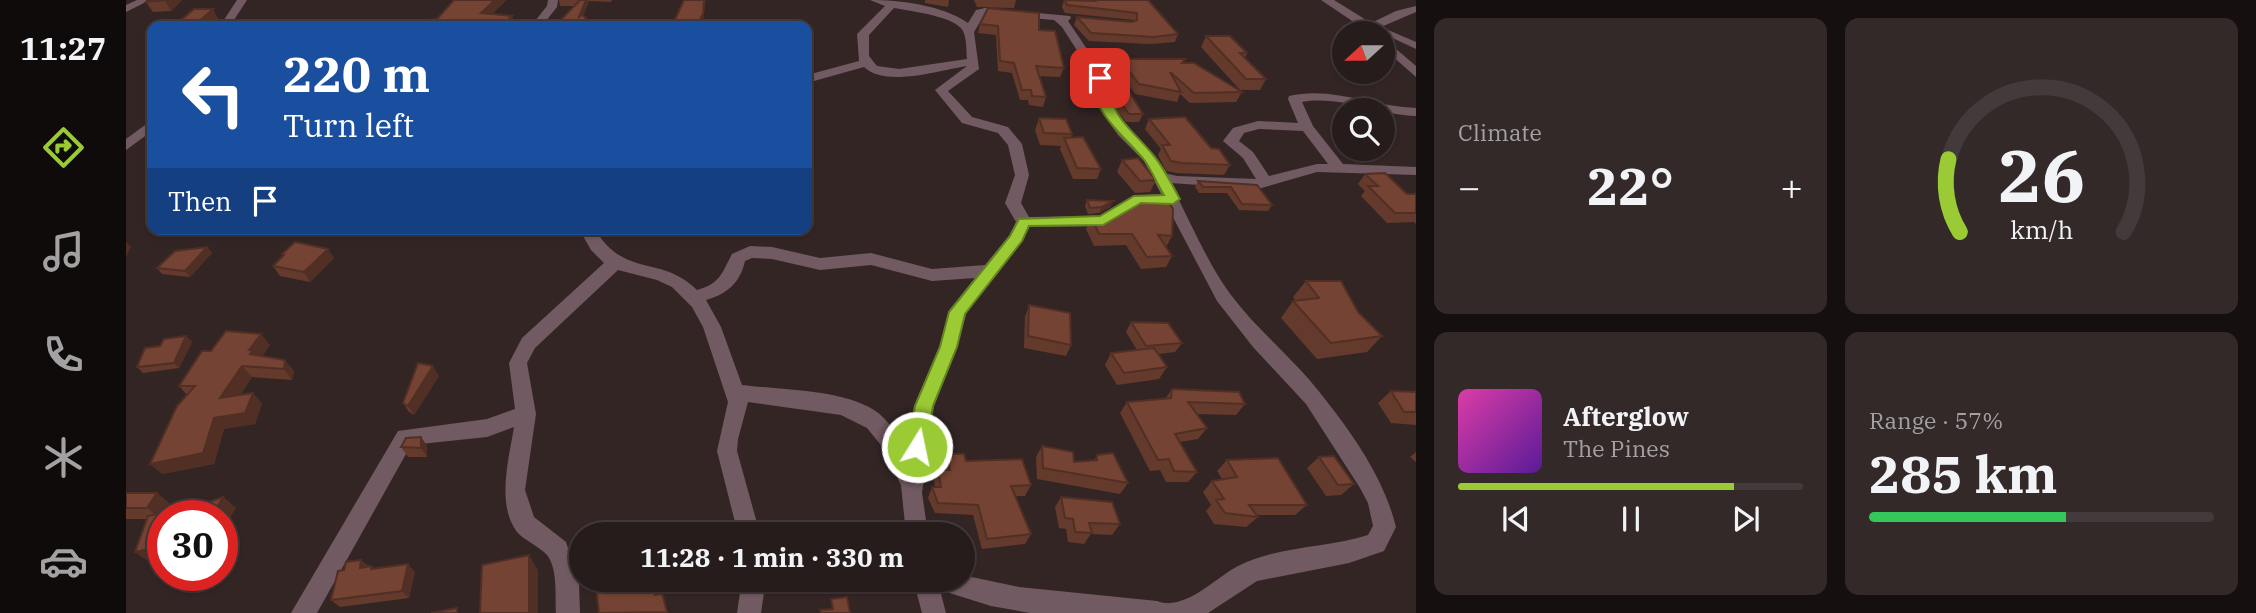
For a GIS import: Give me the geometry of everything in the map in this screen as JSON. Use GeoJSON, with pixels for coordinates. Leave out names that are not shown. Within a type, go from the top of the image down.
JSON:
{"type":"FeatureCollection","features":[{"type":"Feature","properties":{"kind":"street"},"geometry":{"type":"LineString","coordinates":[[126,9],[145,0]]}},
{"type":"Feature","properties":{"kind":"street"},"geometry":{"type":"LineString","coordinates":[[228,21],[242,0]]}},
{"type":"Feature","properties":{"kind":"street"},"geometry":{"type":"LineString","coordinates":[[540,21],[552,8],[553,0]]}},
{"type":"Feature","properties":{"kind":"street"},"geometry":{"type":"LineString","coordinates":[[875,0],[957,19],[969,31]]}},
{"type":"Feature","properties":{"kind":"street"},"geometry":{"type":"LineString","coordinates":[[1326,0],[1360,21]]}},
{"type":"Feature","properties":{"kind":"street"},"geometry":{"type":"LineString","coordinates":[[1025,14],[1037,2]]}},
{"type":"Feature","properties":{"kind":"street"},"geometry":{"type":"LineString","coordinates":[[866,63],[863,34],[891,5]]}},
{"type":"Feature","properties":{"kind":"street"},"geometry":{"type":"LineString","coordinates":[[1388,21],[1400,13],[1416,9]]}},
{"type":"Feature","properties":{"kind":"street"},"geometry":{"type":"LineString","coordinates":[[1024,222],[1013,203],[1023,175],[1015,144],[1003,131],[967,120],[941,90],[972,72],[969,31],[980,12],[1083,20]]}},
{"type":"Feature","properties":{"kind":"street"},"geometry":{"type":"LineString","coordinates":[[1057,17],[1066,25],[1100,78],[1106,109],[1123,132],[1150,159],[1223,297],[1259,342],[1313,398],[1368,481],[1379,502],[1385,527],[1376,543],[1241,575],[1187,613],[1174,613]]}},
{"type":"Feature","properties":{"kind":"street"},"geometry":{"type":"LineString","coordinates":[[1395,38],[1416,46]]}},
{"type":"Feature","properties":{"kind":"street"},"geometry":{"type":"LineString","coordinates":[[1395,53],[1416,73]]}},
{"type":"Feature","properties":{"kind":"street"},"geometry":{"type":"LineString","coordinates":[[812,78],[866,63],[878,71],[894,75],[972,62]]}},
{"type":"Feature","properties":{"kind":"street"},"geometry":{"type":"LineString","coordinates":[[1338,168],[1307,127],[1294,99],[1338,98],[1377,108],[1416,111]]}},
{"type":"Feature","properties":{"kind":"street"},"geometry":{"type":"LineString","coordinates":[[1266,183],[1248,155],[1231,139],[1248,126],[1307,127]]}},
{"type":"Feature","properties":{"kind":"street"},"geometry":{"type":"LineString","coordinates":[[126,146],[147,128]]}},
{"type":"Feature","properties":{"kind":"street"},"geometry":{"type":"LineString","coordinates":[[1160,176],[1177,180],[1266,183],[1305,170],[1338,168],[1416,171]]}},
{"type":"Feature","properties":{"kind":"street"},"geometry":{"type":"LineString","coordinates":[[1024,222],[1103,221],[1138,199],[1173,199]]}},
{"type":"Feature","properties":{"kind":"street"},"geometry":{"type":"LineString","coordinates":[[916,522],[912,483],[924,406],[948,347],[957,312],[1017,238],[1024,222]]}},
{"type":"Feature","properties":{"kind":"street"},"geometry":{"type":"LineString","coordinates":[[590,235],[595,246],[614,264],[657,273],[679,284],[695,297],[723,353],[735,393],[737,416],[726,447],[746,522]]}},
{"type":"Feature","properties":{"kind":"street"},"geometry":{"type":"LineString","coordinates":[[695,297],[718,291],[727,284],[736,271],[738,258],[750,252],[772,253],[820,264],[871,259],[932,275],[989,271]]}},
{"type":"Feature","properties":{"kind":"street"},"geometry":{"type":"LineString","coordinates":[[568,613],[562,560],[558,550],[525,524],[514,490],[526,414],[518,363],[521,353],[614,264]]}},
{"type":"Feature","properties":{"kind":"street"},"geometry":{"type":"LineString","coordinates":[[735,393],[818,404],[866,415],[878,427],[912,483]]}},
{"type":"Feature","properties":{"kind":"street"},"geometry":{"type":"LineString","coordinates":[[303,613],[405,437],[487,428],[526,414]]}},
{"type":"Feature","properties":{"kind":"street"},"geometry":{"type":"LineString","coordinates":[[975,589],[1050,602],[1157,613]]}},
{"type":"Feature","properties":{"kind":"street"},"geometry":{"type":"LineString","coordinates":[[749,613],[752,592]]}},
{"type":"Feature","properties":{"kind":"street"},"geometry":{"type":"LineString","coordinates":[[928,592],[934,613]]}},
{"type":"Feature","properties":{"kind":"building"},"geometry":{"type":"Polygon","coordinates":[[[454,0],[495,0],[481,13],[512,16],[506,21],[427,20],[437,19],[454,0]]]}},
{"type":"Feature","properties":{"kind":"building"},"geometry":{"type":"Polygon","coordinates":[[[580,0],[586,0],[579,17],[582,15],[586,18],[584,21],[560,21],[580,0]]]}},
{"type":"Feature","properties":{"kind":"building"},"geometry":{"type":"Polygon","coordinates":[[[684,0],[704,0],[703,14],[699,21],[674,21],[684,0]]]}},
{"type":"Feature","properties":{"kind":"building"},"geometry":{"type":"Polygon","coordinates":[[[1065,0],[1148,0],[1178,34],[1154,37],[1091,33],[1077,17],[1132,22],[1137,20],[1137,13],[1067,5],[1065,0]]]}},
{"type":"Feature","properties":{"kind":"building"},"geometry":{"type":"Polygon","coordinates":[[[988,8],[1039,13],[1039,30],[1055,31],[1064,68],[1036,66],[1046,97],[1032,96],[1031,90],[1022,90],[1014,63],[1000,61],[998,26],[980,24],[988,8]]]}},
{"type":"Feature","properties":{"kind":"building"},"geometry":{"type":"Polygon","coordinates":[[[194,9],[213,9],[200,21],[180,21],[194,9]]]}},
{"type":"Feature","properties":{"kind":"building"},"geometry":{"type":"Polygon","coordinates":[[[1206,36],[1230,36],[1247,53],[1240,53],[1266,79],[1246,79],[1206,36]]]}},
{"type":"Feature","properties":{"kind":"building"},"geometry":{"type":"Polygon","coordinates":[[[1120,59],[1185,59],[1182,63],[1194,63],[1242,92],[1194,93],[1170,72],[1181,92],[1139,84],[1120,59]]]}},
{"type":"Feature","properties":{"kind":"building"},"geometry":{"type":"Polygon","coordinates":[[[1113,75],[1119,75],[1143,114],[1129,114],[1118,99],[1113,75]]]}},
{"type":"Feature","properties":{"kind":"building"},"geometry":{"type":"Polygon","coordinates":[[[1185,117],[1211,148],[1219,149],[1230,165],[1171,161],[1162,145],[1170,145],[1149,119],[1185,117]]]}},
{"type":"Feature","properties":{"kind":"building"},"geometry":{"type":"Polygon","coordinates":[[[1039,118],[1066,119],[1072,134],[1044,133],[1039,118]]]}},
{"type":"Feature","properties":{"kind":"building"},"geometry":{"type":"Polygon","coordinates":[[[1083,137],[1101,169],[1077,168],[1064,138],[1083,137]]]}},
{"type":"Feature","properties":{"kind":"building"},"geometry":{"type":"Polygon","coordinates":[[[1138,158],[1156,180],[1140,181],[1122,160],[1138,158]]]}},
{"type":"Feature","properties":{"kind":"building"},"geometry":{"type":"Polygon","coordinates":[[[1385,173],[1407,194],[1416,194],[1416,213],[1395,213],[1368,186],[1378,186],[1365,174],[1385,173]]]}},
{"type":"Feature","properties":{"kind":"building"},"geometry":{"type":"Polygon","coordinates":[[[1198,181],[1257,185],[1272,205],[1242,204],[1231,187],[1203,187],[1198,181]]]}},
{"type":"Feature","properties":{"kind":"building"},"geometry":{"type":"Polygon","coordinates":[[[1165,195],[1173,209],[1172,236],[1158,235],[1172,256],[1147,257],[1132,234],[1099,234],[1091,217],[1110,217],[1142,198],[1165,195]]]}},
{"type":"Feature","properties":{"kind":"building"},"geometry":{"type":"Polygon","coordinates":[[[1087,200],[1113,201],[1102,207],[1090,208],[1087,200]]]}},
{"type":"Feature","properties":{"kind":"building"},"geometry":{"type":"Polygon","coordinates":[[[295,242],[328,249],[304,272],[273,266],[295,242]]]}},
{"type":"Feature","properties":{"kind":"building"},"geometry":{"type":"Polygon","coordinates":[[[207,247],[185,271],[157,268],[175,251],[207,247]]]}},
{"type":"Feature","properties":{"kind":"building"},"geometry":{"type":"Polygon","coordinates":[[[1306,281],[1341,281],[1358,312],[1382,336],[1331,343],[1293,301],[1319,298],[1306,281]]]}},
{"type":"Feature","properties":{"kind":"building"},"geometry":{"type":"Polygon","coordinates":[[[1029,305],[1070,313],[1071,345],[1028,336],[1029,305]]]}},
{"type":"Feature","properties":{"kind":"building"},"geometry":{"type":"Polygon","coordinates":[[[1131,322],[1168,323],[1182,343],[1146,346],[1131,322]]]}},
{"type":"Feature","properties":{"kind":"building"},"geometry":{"type":"Polygon","coordinates":[[[226,331],[261,334],[249,350],[253,350],[250,354],[285,360],[284,369],[242,366],[220,398],[253,393],[245,413],[214,418],[203,453],[150,464],[177,406],[195,386],[179,386],[202,351],[211,351],[226,331]]]}},
{"type":"Feature","properties":{"kind":"building"},"geometry":{"type":"Polygon","coordinates":[[[186,336],[174,363],[137,367],[145,348],[160,346],[164,339],[186,336]]]}},
{"type":"Feature","properties":{"kind":"building"},"geometry":{"type":"Polygon","coordinates":[[[1154,348],[1167,367],[1124,373],[1111,353],[1154,348]]]}},
{"type":"Feature","properties":{"kind":"building"},"geometry":{"type":"Polygon","coordinates":[[[418,363],[433,366],[408,406],[403,403],[418,363]]]}},
{"type":"Feature","properties":{"kind":"building"},"geometry":{"type":"Polygon","coordinates":[[[1172,389],[1239,392],[1245,404],[1188,402],[1207,428],[1175,434],[1197,472],[1174,471],[1169,459],[1158,460],[1127,402],[1171,398],[1172,389]]]}},
{"type":"Feature","properties":{"kind":"building"},"geometry":{"type":"Polygon","coordinates":[[[1391,391],[1416,392],[1416,412],[1404,412],[1391,391]]]}},
{"type":"Feature","properties":{"kind":"building"},"geometry":{"type":"Polygon","coordinates":[[[421,437],[421,448],[401,447],[406,438],[421,437]]]}},
{"type":"Feature","properties":{"kind":"building"},"geometry":{"type":"Polygon","coordinates":[[[1042,446],[1073,452],[1074,462],[1097,460],[1097,455],[1113,453],[1128,483],[1043,468],[1042,446]]]}},
{"type":"Feature","properties":{"kind":"building"},"geometry":{"type":"Polygon","coordinates":[[[947,454],[964,454],[966,461],[1022,459],[1031,485],[1011,486],[1031,534],[987,539],[978,505],[938,503],[932,487],[941,487],[938,470],[950,470],[947,454]]]}},
{"type":"Feature","properties":{"kind":"building"},"geometry":{"type":"Polygon","coordinates":[[[1334,456],[1354,484],[1338,485],[1319,457],[1334,456]]]}},
{"type":"Feature","properties":{"kind":"building"},"geometry":{"type":"Polygon","coordinates":[[[1278,458],[1307,505],[1249,505],[1258,517],[1225,513],[1216,500],[1224,499],[1212,481],[1237,477],[1227,460],[1278,458]]]}},
{"type":"Feature","properties":{"kind":"building"},"geometry":{"type":"Polygon","coordinates":[[[126,493],[157,493],[152,500],[147,500],[147,508],[126,508],[126,493]]]}},
{"type":"Feature","properties":{"kind":"building"},"geometry":{"type":"Polygon","coordinates":[[[1061,497],[1112,502],[1120,524],[1089,523],[1092,533],[1075,532],[1073,519],[1065,518],[1061,497]]]}},
{"type":"Feature","properties":{"kind":"building"},"geometry":{"type":"Polygon","coordinates":[[[147,519],[147,549],[135,552],[147,519]]]}},
{"type":"Feature","properties":{"kind":"building"},"geometry":{"type":"Polygon","coordinates":[[[529,555],[529,613],[480,613],[482,565],[529,555]]]}},
{"type":"Feature","properties":{"kind":"building"},"geometry":{"type":"Polygon","coordinates":[[[361,560],[360,568],[371,566],[371,569],[408,564],[402,591],[331,600],[338,571],[344,570],[346,562],[361,560]]]}},
{"type":"Feature","properties":{"kind":"building"},"geometry":{"type":"Polygon","coordinates":[[[597,592],[654,592],[655,595],[662,593],[667,612],[599,613],[597,592]]]}},
{"type":"Feature","properties":{"kind":"building"},"geometry":{"type":"Polygon","coordinates":[[[847,597],[850,613],[821,613],[820,610],[833,609],[831,599],[847,597]]]}},
{"type":"Feature","properties":{"kind":"building"},"geometry":{"type":"Polygon","coordinates":[[[457,608],[457,613],[431,613],[457,608]]]}},
{"type":"Feature","properties":{"kind":"route"},"geometry":{"type":"LineString","coordinates":[[917,447],[924,406],[948,347],[957,312],[1017,238],[1024,222],[1087,219],[1103,221],[1131,201],[1144,197],[1173,199],[1150,159],[1123,132],[1106,109],[1100,78]]}}]}
